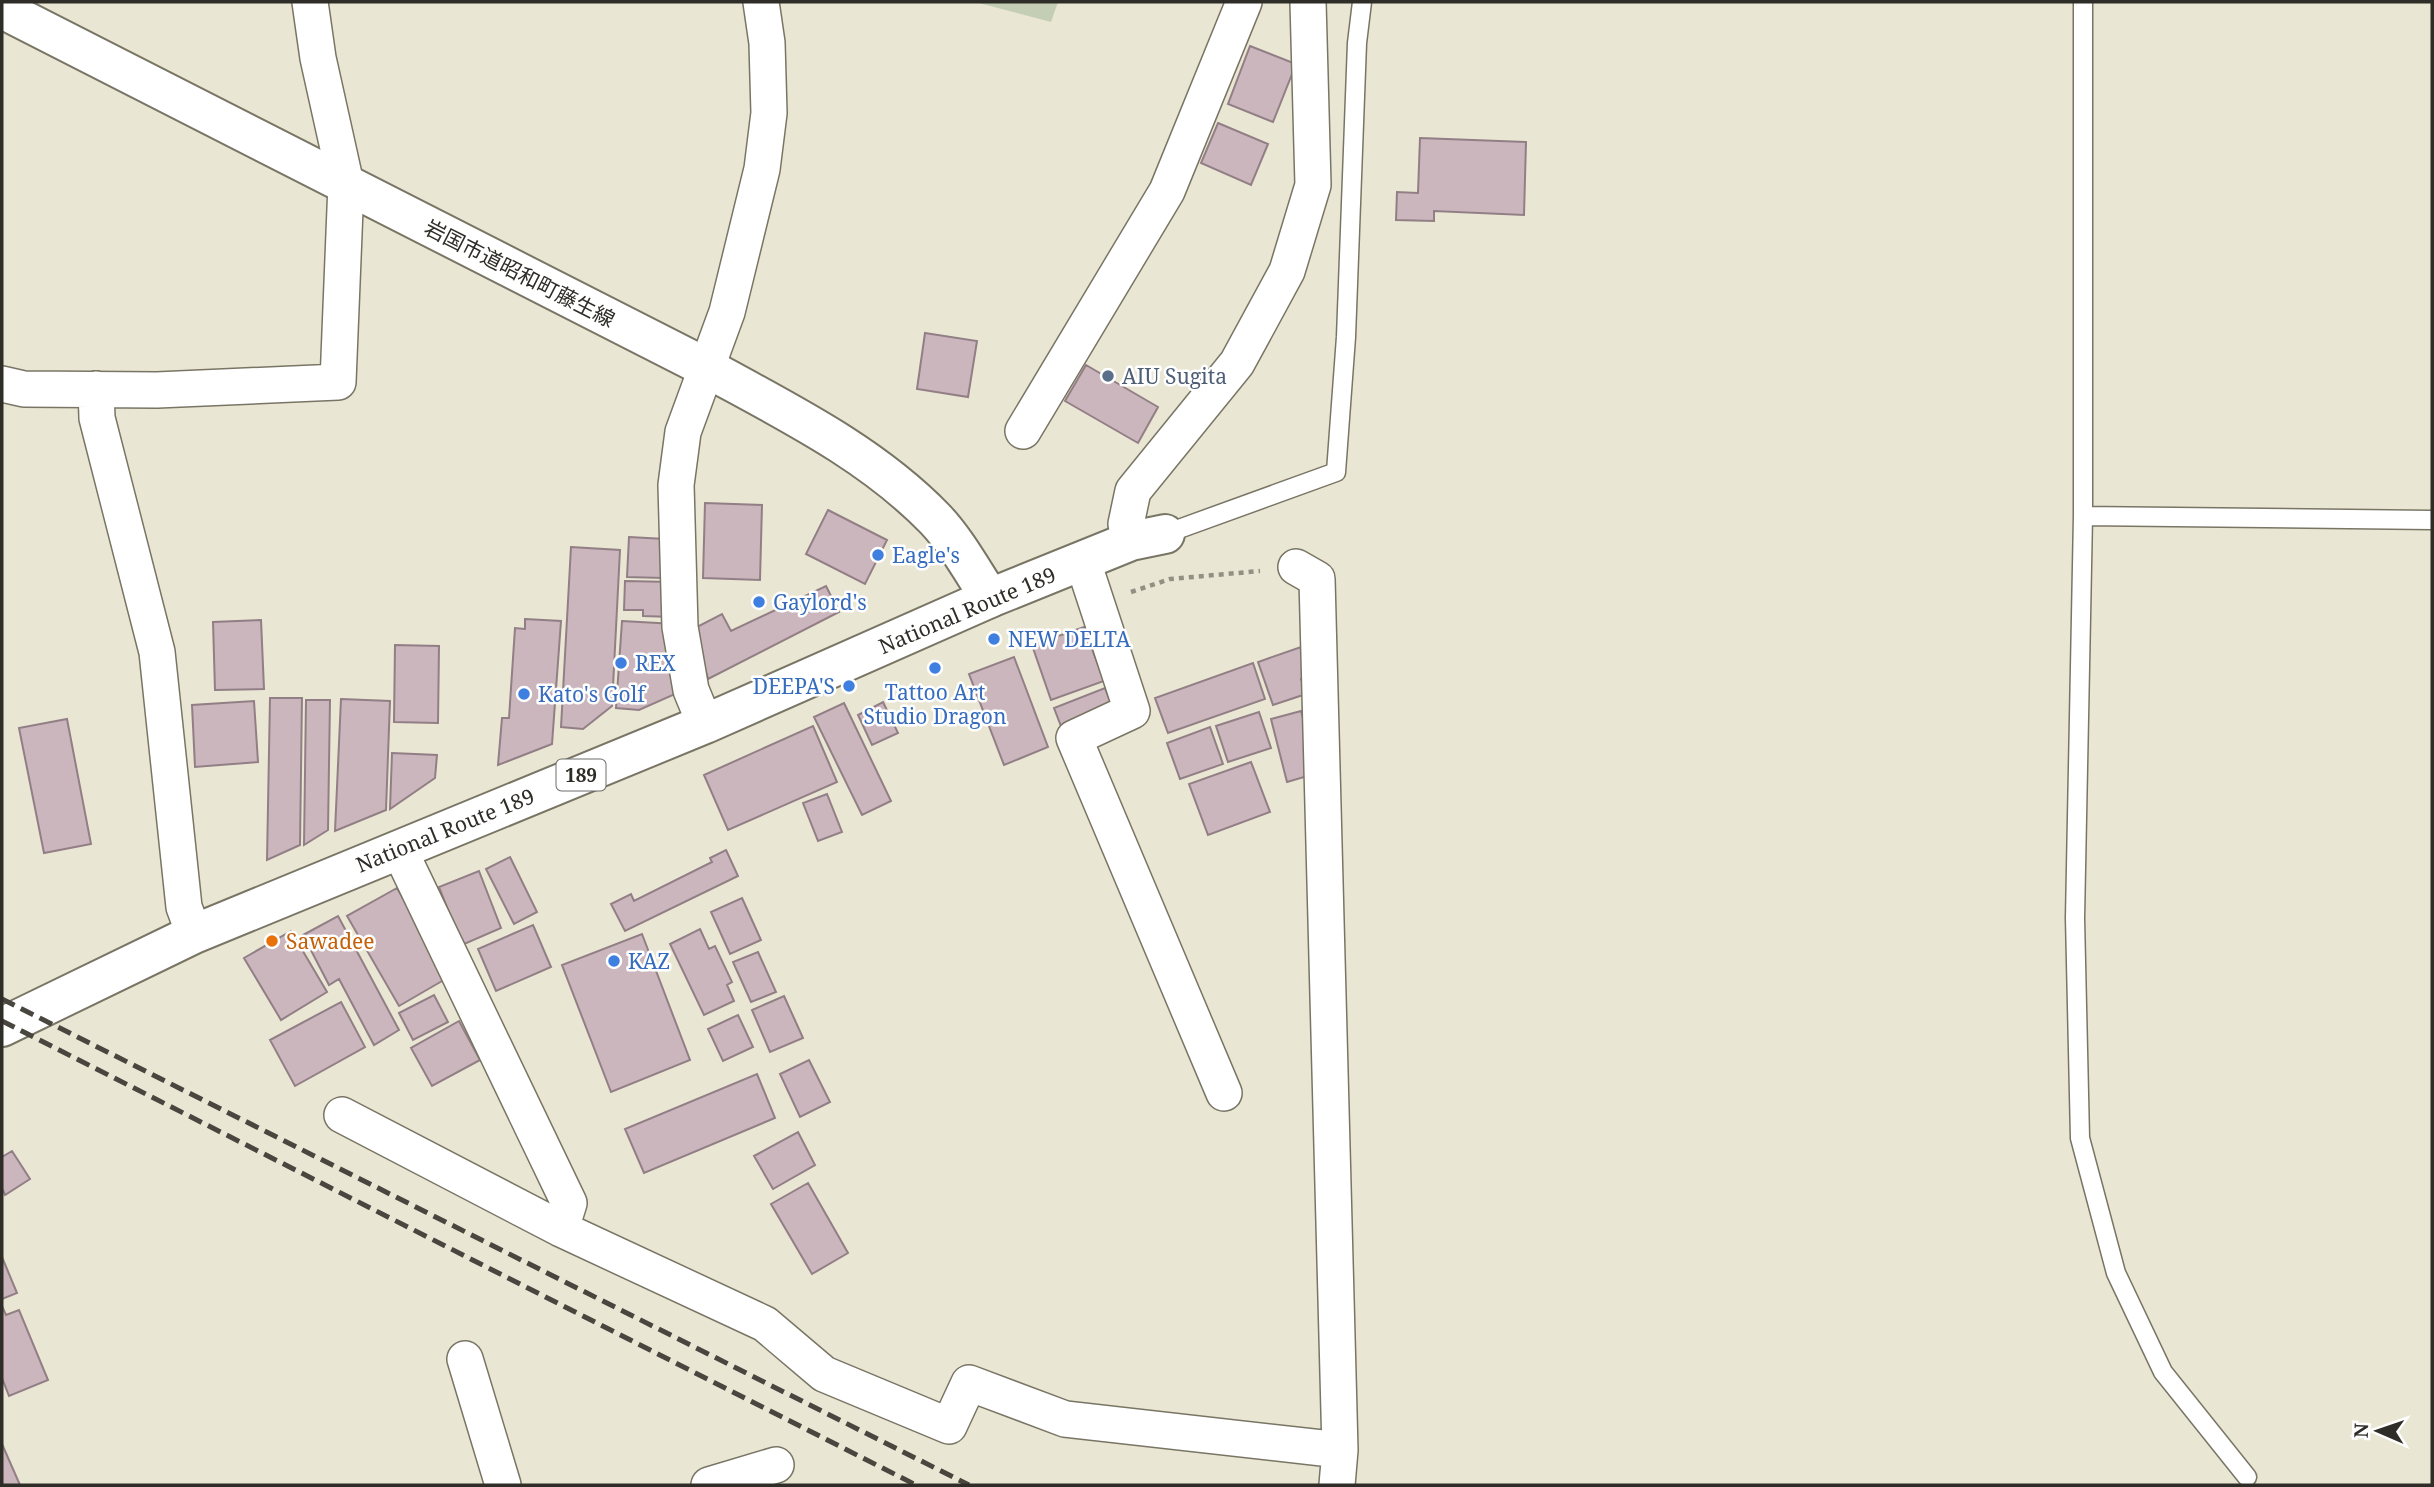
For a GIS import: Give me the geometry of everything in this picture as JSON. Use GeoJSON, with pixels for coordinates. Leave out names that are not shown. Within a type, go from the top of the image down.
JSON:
{"type":"FeatureCollection","features":[{"type":"Feature","properties":{"kind":"main road","name":"岩国市道昭和町藤生線"},"geometry":{"type":"LineString","coordinates":[[2,9],[708,368],[873,465],[936,520],[990,598]]}},
{"type":"Feature","properties":{"kind":"main road","name":"National Route 189"},"geometry":{"type":"LineString","coordinates":[[2,1027],[194,934],[705,724],[990,598],[1148,538]]}},
{"type":"Feature","properties":{"kind":"street"},"geometry":{"type":"LineString","coordinates":[[2,384],[24,389],[157,390],[338,382],[346,184],[318,58],[310,2]]}},
{"type":"Feature","properties":{"kind":"street"},"geometry":{"type":"LineString","coordinates":[[705,724],[691,690],[680,627],[676,485],[683,432],[727,313],[762,169],[769,113],[767,43],[761,2]]}},
{"type":"Feature","properties":{"kind":"street"},"geometry":{"type":"LineString","coordinates":[[1023,431],[1167,191],[1244,2]]}},
{"type":"Feature","properties":{"kind":"street"},"geometry":{"type":"LineString","coordinates":[[1148,538],[1126,524],[1133,491],[1237,363],[1287,271],[1313,185],[1308,2]]}},
{"type":"Feature","properties":{"kind":"street"},"geometry":{"type":"LineString","coordinates":[[96,389],[97,418],[157,652],[184,907],[194,934]]}},
{"type":"Feature","properties":{"kind":"street"},"geometry":{"type":"LineString","coordinates":[[1083,562],[1099,602],[1132,711],[1074,738],[1224,1093]]}},
{"type":"Feature","properties":{"kind":"street"},"geometry":{"type":"LineString","coordinates":[[1296,567],[1317,579],[1340,1450],[1337,1485]]}},
{"type":"Feature","properties":{"kind":"street"},"geometry":{"type":"LineString","coordinates":[[399,849],[569,1203],[561,1230]]}},
{"type":"Feature","properties":{"kind":"street"},"geometry":{"type":"LineString","coordinates":[[342,1115],[561,1230],[765,1324],[824,1374],[949,1426],[969,1383],[1065,1419],[1340,1450]]}},
{"type":"Feature","properties":{"kind":"street"},"geometry":{"type":"LineString","coordinates":[[465,1359],[503,1485]]}},
{"type":"Feature","properties":{"kind":"street"},"geometry":{"type":"LineString","coordinates":[[709,1485],[776,1465]]}},
{"type":"Feature","properties":{"kind":"lane"},"geometry":{"type":"LineString","coordinates":[[1148,538],[1336,472],[1346,337],[1357,43],[1362,2]]}},
{"type":"Feature","properties":{"kind":"lane"},"geometry":{"type":"LineString","coordinates":[[2083,2],[2083,516],[2075,918],[2080,1138],[2116,1272],[2163,1372],[2246,1477]]}},
{"type":"Feature","properties":{"kind":"lane"},"geometry":{"type":"LineString","coordinates":[[2083,516],[2432,520]]}},
{"type":"Feature","properties":{"kind":"path"},"geometry":{"type":"LineString","coordinates":[[1099,602],[1170,579],[1296,567]]}},
{"type":"Feature","properties":{"kind":"green space"},"geometry":{"type":"Polygon","coordinates":[[[975,2],[1058,2],[1051,22],[975,2]]]}},
{"type":"Feature","properties":{"kind":"building"},"geometry":{"type":"Polygon","coordinates":[[[1250,46],[1296,64],[1273,122],[1228,104],[1250,46]]]}},
{"type":"Feature","properties":{"kind":"building"},"geometry":{"type":"Polygon","coordinates":[[[1218,123],[1268,144],[1251,185],[1201,163],[1218,123]]]}},
{"type":"Feature","properties":{"kind":"building"},"geometry":{"type":"Polygon","coordinates":[[[1420,138],[1526,142],[1524,215],[1434,211],[1434,221],[1396,220],[1397,192],[1418,193],[1420,138]]]}},
{"type":"Feature","properties":{"kind":"building"},"geometry":{"type":"Polygon","coordinates":[[[925,333],[977,341],[968,397],[917,389],[925,333]]]}},
{"type":"Feature","properties":{"kind":"building"},"geometry":{"type":"Polygon","coordinates":[[[1086,365],[1158,407],[1138,443],[1065,401],[1086,365]]]}},
{"type":"Feature","properties":{"kind":"building"},"geometry":{"type":"Polygon","coordinates":[[[705,503],[762,505],[760,580],[703,578],[705,503]]]}},
{"type":"Feature","properties":{"kind":"building"},"geometry":{"type":"Polygon","coordinates":[[[828,510],[887,540],[865,584],[806,554],[828,510]]]}},
{"type":"Feature","properties":{"kind":"building"},"geometry":{"type":"Polygon","coordinates":[[[629,537],[665,539],[663,578],[627,577],[629,537]]]}},
{"type":"Feature","properties":{"kind":"building"},"geometry":{"type":"Polygon","coordinates":[[[571,547],[620,550],[612,706],[583,729],[561,727],[571,547]]]}},
{"type":"Feature","properties":{"kind":"building"},"geometry":{"type":"Polygon","coordinates":[[[625,581],[673,582],[672,617],[643,616],[643,610],[624,610],[625,581]]]}},
{"type":"Feature","properties":{"kind":"building"},"geometry":{"type":"Polygon","coordinates":[[[826,586],[839,612],[708,679],[693,629],[722,614],[731,631],[826,586]]]}},
{"type":"Feature","properties":{"kind":"building"},"geometry":{"type":"Polygon","coordinates":[[[525,619],[561,621],[552,744],[498,765],[502,718],[509,718],[515,628],[525,629],[525,619]]]}},
{"type":"Feature","properties":{"kind":"building"},"geometry":{"type":"Polygon","coordinates":[[[261,620],[264,689],[215,690],[213,622],[261,620]]]}},
{"type":"Feature","properties":{"kind":"building"},"geometry":{"type":"Polygon","coordinates":[[[622,621],[675,624],[682,691],[639,710],[616,708],[622,621]]]}},
{"type":"Feature","properties":{"kind":"building"},"geometry":{"type":"Polygon","coordinates":[[[1084,627],[1104,681],[1051,700],[1032,645],[1084,627]]]}},
{"type":"Feature","properties":{"kind":"building"},"geometry":{"type":"Polygon","coordinates":[[[395,645],[439,646],[438,723],[394,722],[395,645]]]}},
{"type":"Feature","properties":{"kind":"building"},"geometry":{"type":"Polygon","coordinates":[[[1301,647],[1311,676],[1301,679],[1306,694],[1273,705],[1258,662],[1301,647]]]}},
{"type":"Feature","properties":{"kind":"building"},"geometry":{"type":"Polygon","coordinates":[[[1014,657],[1048,747],[1004,765],[969,674],[1014,657]]]}},
{"type":"Feature","properties":{"kind":"building"},"geometry":{"type":"Polygon","coordinates":[[[1253,663],[1265,699],[1168,733],[1155,698],[1253,663]]]}},
{"type":"Feature","properties":{"kind":"building"},"geometry":{"type":"Polygon","coordinates":[[[1105,688],[1115,714],[1064,734],[1054,708],[1105,688]]]}},
{"type":"Feature","properties":{"kind":"building"},"geometry":{"type":"Polygon","coordinates":[[[270,698],[302,698],[300,845],[267,860],[270,698]]]}},
{"type":"Feature","properties":{"kind":"building"},"geometry":{"type":"Polygon","coordinates":[[[341,699],[390,701],[386,810],[335,831],[341,699]]]}},
{"type":"Feature","properties":{"kind":"building"},"geometry":{"type":"Polygon","coordinates":[[[306,700],[330,700],[328,830],[304,845],[306,700]]]}},
{"type":"Feature","properties":{"kind":"building"},"geometry":{"type":"Polygon","coordinates":[[[254,701],[258,762],[195,767],[192,705],[254,701]]]}},
{"type":"Feature","properties":{"kind":"building"},"geometry":{"type":"Polygon","coordinates":[[[883,702],[898,733],[872,745],[858,715],[883,702]]]}},
{"type":"Feature","properties":{"kind":"building"},"geometry":{"type":"Polygon","coordinates":[[[844,703],[891,801],[862,815],[814,717],[844,703]]]}},
{"type":"Feature","properties":{"kind":"building"},"geometry":{"type":"Polygon","coordinates":[[[1301,711],[1312,750],[1311,775],[1287,782],[1271,719],[1301,711]]]}},
{"type":"Feature","properties":{"kind":"building"},"geometry":{"type":"Polygon","coordinates":[[[1259,712],[1271,748],[1228,762],[1216,726],[1259,712]]]}},
{"type":"Feature","properties":{"kind":"building"},"geometry":{"type":"Polygon","coordinates":[[[67,719],[91,844],[44,853],[19,728],[67,719]]]}},
{"type":"Feature","properties":{"kind":"building"},"geometry":{"type":"Polygon","coordinates":[[[813,726],[837,782],[728,830],[704,775],[813,726]]]}},
{"type":"Feature","properties":{"kind":"building"},"geometry":{"type":"Polygon","coordinates":[[[1210,727],[1223,764],[1180,779],[1167,743],[1210,727]]]}},
{"type":"Feature","properties":{"kind":"building"},"geometry":{"type":"Polygon","coordinates":[[[392,753],[437,755],[435,778],[390,809],[392,753]]]}},
{"type":"Feature","properties":{"kind":"building"},"geometry":{"type":"Polygon","coordinates":[[[1251,762],[1270,812],[1208,835],[1189,784],[1251,762]]]}},
{"type":"Feature","properties":{"kind":"building"},"geometry":{"type":"Polygon","coordinates":[[[827,794],[842,832],[818,841],[803,803],[827,794]]]}},
{"type":"Feature","properties":{"kind":"building"},"geometry":{"type":"Polygon","coordinates":[[[726,850],[738,876],[625,931],[611,904],[631,894],[634,901],[712,862],[710,858],[726,850]]]}},
{"type":"Feature","properties":{"kind":"building"},"geometry":{"type":"Polygon","coordinates":[[[510,857],[537,912],[514,924],[486,869],[510,857]]]}},
{"type":"Feature","properties":{"kind":"building"},"geometry":{"type":"Polygon","coordinates":[[[479,871],[501,928],[462,945],[439,887],[479,871]]]}},
{"type":"Feature","properties":{"kind":"building"},"geometry":{"type":"Polygon","coordinates":[[[397,888],[449,977],[399,1006],[347,916],[397,888]]]}},
{"type":"Feature","properties":{"kind":"building"},"geometry":{"type":"Polygon","coordinates":[[[742,898],[761,940],[730,954],[711,912],[742,898]]]}},
{"type":"Feature","properties":{"kind":"building"},"geometry":{"type":"Polygon","coordinates":[[[338,916],[399,1030],[374,1045],[339,979],[329,985],[303,935],[338,916]]]}},
{"type":"Feature","properties":{"kind":"building"},"geometry":{"type":"Polygon","coordinates":[[[533,925],[551,967],[496,991],[478,949],[533,925]]]}},
{"type":"Feature","properties":{"kind":"building"},"geometry":{"type":"Polygon","coordinates":[[[700,929],[709,949],[715,946],[732,982],[727,985],[734,1001],[704,1015],[670,944],[700,929]]]}},
{"type":"Feature","properties":{"kind":"building"},"geometry":{"type":"Polygon","coordinates":[[[291,931],[327,992],[281,1020],[244,958],[291,931]]]}},
{"type":"Feature","properties":{"kind":"building"},"geometry":{"type":"Polygon","coordinates":[[[642,934],[690,1060],[611,1092],[562,965],[642,934]]]}},
{"type":"Feature","properties":{"kind":"building"},"geometry":{"type":"Polygon","coordinates":[[[758,952],[776,992],[751,1002],[733,962],[758,952]]]}},
{"type":"Feature","properties":{"kind":"building"},"geometry":{"type":"Polygon","coordinates":[[[434,995],[448,1022],[413,1040],[399,1013],[434,995]]]}},
{"type":"Feature","properties":{"kind":"building"},"geometry":{"type":"Polygon","coordinates":[[[784,996],[803,1038],[770,1052],[752,1010],[784,996]]]}},
{"type":"Feature","properties":{"kind":"building"},"geometry":{"type":"Polygon","coordinates":[[[341,1002],[365,1047],[295,1086],[270,1040],[341,1002]]]}},
{"type":"Feature","properties":{"kind":"building"},"geometry":{"type":"Polygon","coordinates":[[[738,1015],[753,1047],[723,1061],[708,1029],[738,1015]]]}},
{"type":"Feature","properties":{"kind":"building"},"geometry":{"type":"Polygon","coordinates":[[[459,1021],[480,1060],[432,1086],[411,1048],[459,1021]]]}},
{"type":"Feature","properties":{"kind":"building"},"geometry":{"type":"Polygon","coordinates":[[[809,1060],[830,1102],[800,1117],[780,1074],[809,1060]]]}},
{"type":"Feature","properties":{"kind":"building"},"geometry":{"type":"Polygon","coordinates":[[[757,1074],[775,1118],[644,1173],[625,1129],[757,1074]]]}},
{"type":"Feature","properties":{"kind":"building"},"geometry":{"type":"Polygon","coordinates":[[[798,1132],[815,1165],[773,1189],[754,1156],[798,1132]]]}},
{"type":"Feature","properties":{"kind":"building"},"geometry":{"type":"Polygon","coordinates":[[[12,1151],[30,1179],[5,1195],[2,1188],[2,1157],[12,1151]]]}},
{"type":"Feature","properties":{"kind":"building"},"geometry":{"type":"Polygon","coordinates":[[[808,1183],[848,1253],[812,1274],[771,1204],[808,1183]]]}},
{"type":"Feature","properties":{"kind":"building"},"geometry":{"type":"Polygon","coordinates":[[[2,1257],[17,1293],[2,1299],[2,1257]]]}},
{"type":"Feature","properties":{"kind":"building"},"geometry":{"type":"Polygon","coordinates":[[[2,1306],[6,1315],[19,1310],[48,1380],[9,1396],[2,1378],[2,1306]]]}},
{"type":"Feature","properties":{"kind":"building"},"geometry":{"type":"Polygon","coordinates":[[[2,1444],[20,1485],[2,1485],[2,1444]]]}},
{"type":"Feature","properties":{"kind":"railway"},"geometry":{"type":"LineString","coordinates":[[2,999],[969,1485]]}},
{"type":"Feature","properties":{"kind":"railway"},"geometry":{"type":"LineString","coordinates":[[2,1021],[916,1485]]}},
{"type":"Feature","properties":{"kind":"place","name":"AIU Sugita"},"geometry":{"type":"Point","coordinates":[1108,376]}},
{"type":"Feature","properties":{"kind":"place","name":"Eagle's"},"geometry":{"type":"Point","coordinates":[878,555]}},
{"type":"Feature","properties":{"kind":"place","name":"Gaylord's"},"geometry":{"type":"Point","coordinates":[759,602]}},
{"type":"Feature","properties":{"kind":"place","name":"NEW DELTA"},"geometry":{"type":"Point","coordinates":[994,639]}},
{"type":"Feature","properties":{"kind":"place","name":"REX"},"geometry":{"type":"Point","coordinates":[621,663]}},
{"type":"Feature","properties":{"kind":"place","name":"Tattoo Art Studio Dragon"},"geometry":{"type":"Point","coordinates":[935,668]}},
{"type":"Feature","properties":{"kind":"place","name":"DEEPA'S"},"geometry":{"type":"Point","coordinates":[849,686]}},
{"type":"Feature","properties":{"kind":"place","name":"Kato's Golf"},"geometry":{"type":"Point","coordinates":[524,694]}},
{"type":"Feature","properties":{"kind":"place","name":"Sawadee"},"geometry":{"type":"Point","coordinates":[272,941]}},
{"type":"Feature","properties":{"kind":"place","name":"KAZ"},"geometry":{"type":"Point","coordinates":[614,961]}}]}
